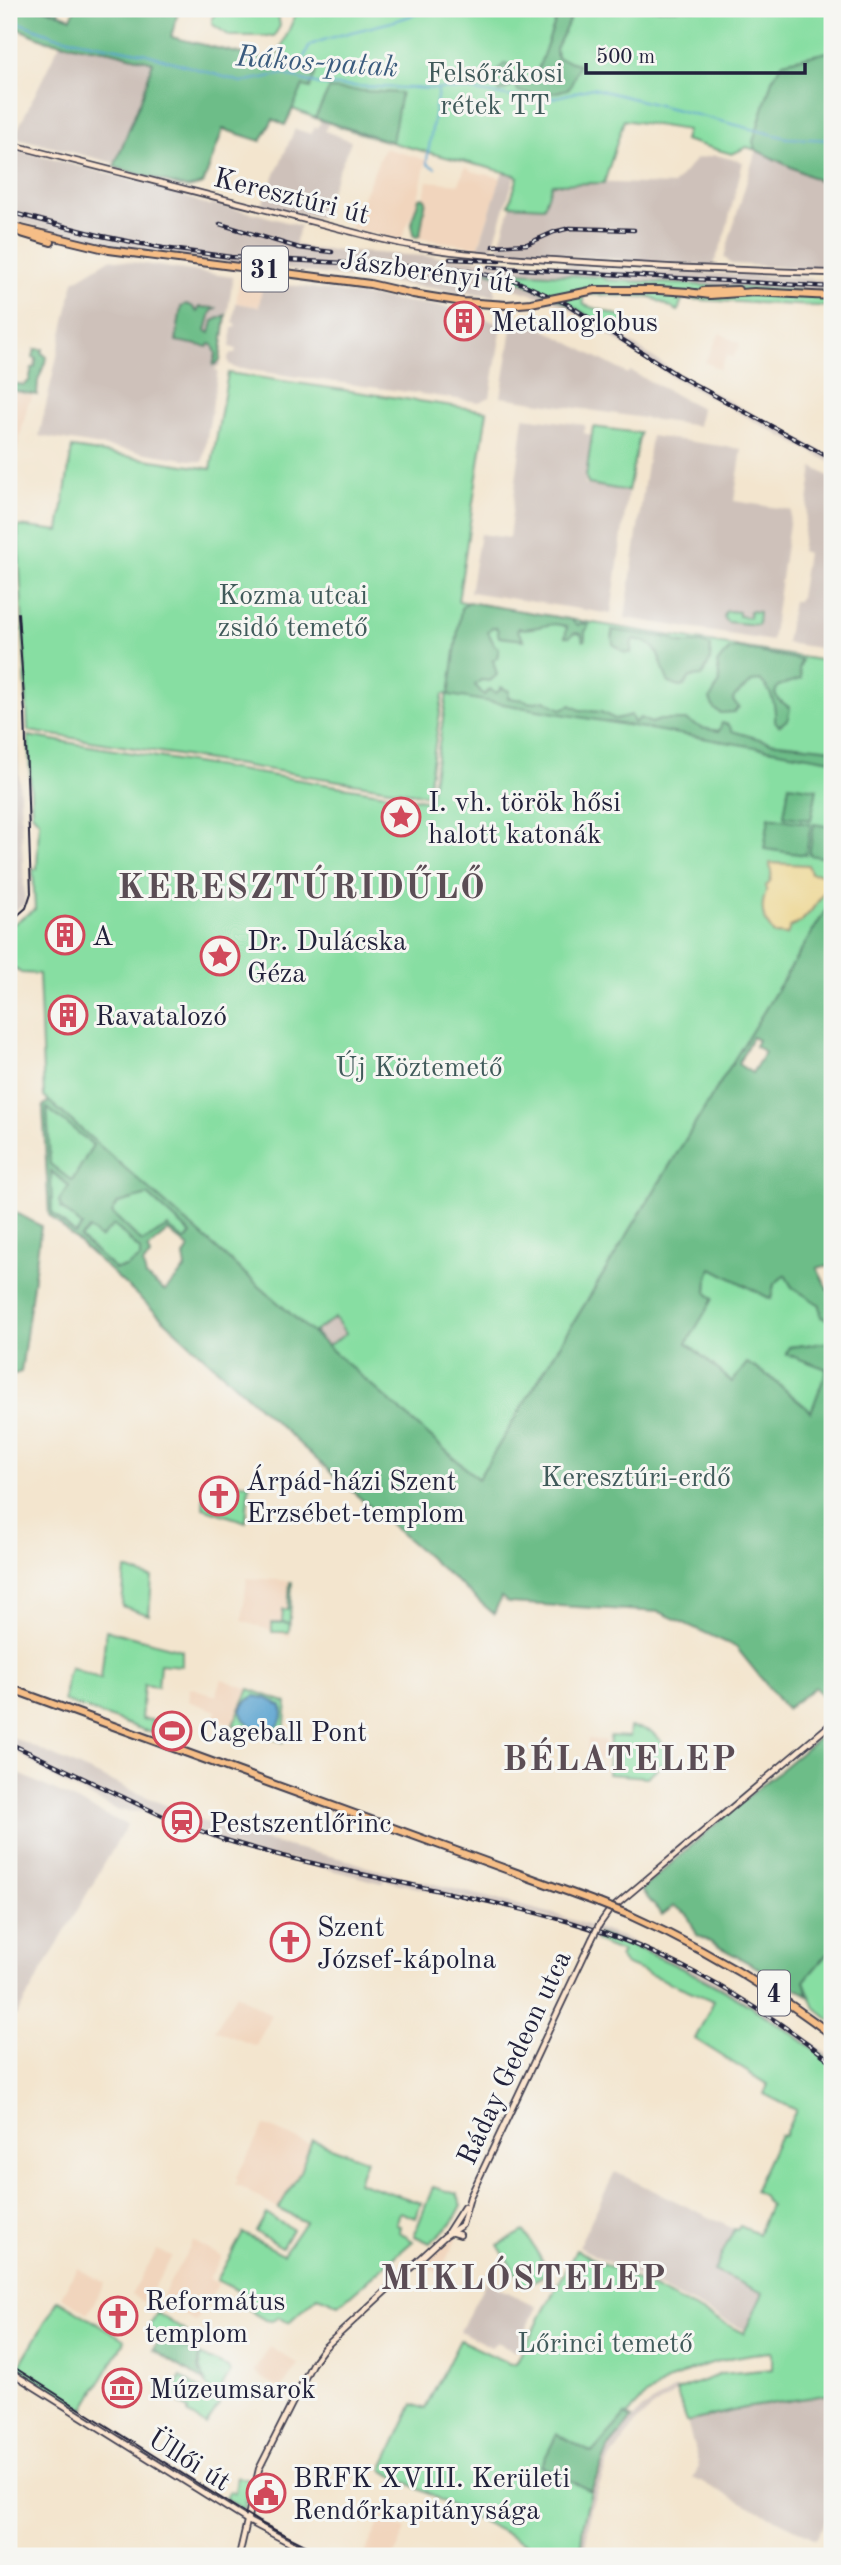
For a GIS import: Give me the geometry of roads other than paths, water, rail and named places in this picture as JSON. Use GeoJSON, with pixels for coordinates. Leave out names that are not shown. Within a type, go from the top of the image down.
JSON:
{"type":"FeatureCollection","features":[{"type":"Feature","properties":{"kind":"main road","name":"Keresztúri út"},"geometry":{"type":"LineString","coordinates":[[9,144],[390,241],[477,256],[636,265]]}},
{"type":"Feature","properties":{"kind":"main road","name":"Jászberényi út"},"geometry":{"type":"LineString","coordinates":[[10,227],[94,247],[370,284],[463,302],[507,305],[540,302],[595,290],[687,292],[719,289],[832,296]]}},
{"type":"Feature","properties":{"kind":"main road","name":"Keresztúri út"},"geometry":{"type":"LineString","coordinates":[[570,262],[832,273]]}},
{"type":"Feature","properties":{"kind":"main road","name":"4"},"geometry":{"type":"LineString","coordinates":[[9,1688],[627,1914],[742,1972],[832,2035]]}},
{"type":"Feature","properties":{"kind":"main road","name":"Ráday Gedeon utca"},"geometry":{"type":"LineString","coordinates":[[447,2234],[462,2225],[467,2203],[598,1925],[609,1911],[832,1723]]}},
{"type":"Feature","properties":{"kind":"main road"},"geometry":{"type":"LineString","coordinates":[[239,2556],[259,2469],[318,2354],[447,2234],[467,2203]]}},
{"type":"Feature","properties":{"kind":"main road"},"geometry":{"type":"LineString","coordinates":[[447,2234],[455,2232],[460,2235]]}},
{"type":"Feature","properties":{"kind":"main road","name":"Üllői út"},"geometry":{"type":"LineString","coordinates":[[9,2371],[246,2519],[315,2556]]}},
{"type":"Feature","properties":{"kind":"water"},"geometry":{"type":"Polygon","coordinates":[[[255,1696],[282,1706],[283,1714],[279,1725],[261,1729],[246,1722],[242,1709],[246,1702],[255,1696]]]}},
{"type":"Feature","properties":{"kind":"waterway"},"geometry":{"type":"LineString","coordinates":[[294,78],[310,45],[427,9]]}},
{"type":"Feature","properties":{"kind":"waterway","name":"Rákos-patak"},"geometry":{"type":"LineString","coordinates":[[9,19],[55,36],[143,53],[241,82],[283,74],[319,85],[466,90],[541,101],[592,88],[787,138],[832,140]]}},
{"type":"Feature","properties":{"kind":"waterway"},"geometry":{"type":"LineString","coordinates":[[435,168],[427,164],[427,160],[438,91]]}},
{"type":"Feature","properties":{"kind":"tram line"},"geometry":{"type":"LineString","coordinates":[[9,923],[26,908],[31,893],[25,713],[18,613]]}},
{"type":"Feature","properties":{"kind":"tram line"},"geometry":{"type":"LineString","coordinates":[[9,2364],[259,2522],[327,2556]]}},
{"type":"Feature","properties":{"kind":"railway"},"geometry":{"type":"LineString","coordinates":[[9,212],[102,236],[163,248],[231,257],[458,269],[516,281],[567,304],[677,375],[832,459]]}},
{"type":"Feature","properties":{"kind":"railway"},"geometry":{"type":"LineString","coordinates":[[220,224],[299,248],[332,252]]}},
{"type":"Feature","properties":{"kind":"railway"},"geometry":{"type":"LineString","coordinates":[[493,246],[527,244],[570,228],[634,230]]}},
{"type":"Feature","properties":{"kind":"railway"},"geometry":{"type":"LineString","coordinates":[[450,259],[499,261]]}},
{"type":"Feature","properties":{"kind":"railway"},"geometry":{"type":"LineString","coordinates":[[489,267],[832,287]]}},
{"type":"Feature","properties":{"kind":"railway"},"geometry":{"type":"LineString","coordinates":[[9,1743],[169,1819],[222,1839],[304,1861],[552,1917],[627,1941],[734,1994],[832,2062]]}},
{"type":"Feature","properties":{"kind":"place","name":"Metalloglobus"},"geometry":{"type":"Point","coordinates":[464,321]}},
{"type":"Feature","properties":{"kind":"place","name":"I. vh. török hősi halott katonák"},"geometry":{"type":"Point","coordinates":[401,817]}},
{"type":"Feature","properties":{"kind":"place","name":"A"},"geometry":{"type":"Point","coordinates":[65,935]}},
{"type":"Feature","properties":{"kind":"place","name":"Dr. Dulácska Géza"},"geometry":{"type":"Point","coordinates":[220,956]}},
{"type":"Feature","properties":{"kind":"place","name":"Ravatalozó"},"geometry":{"type":"Point","coordinates":[68,1015]}},
{"type":"Feature","properties":{"kind":"place","name":"Árpád-házi Szent Erzsébet-templom"},"geometry":{"type":"Point","coordinates":[219,1496]}},
{"type":"Feature","properties":{"kind":"place","name":"Cageball Pont"},"geometry":{"type":"Point","coordinates":[172,1731]}},
{"type":"Feature","properties":{"kind":"place","name":"Pestszentlőrinc"},"geometry":{"type":"Point","coordinates":[182,1822]}},
{"type":"Feature","properties":{"kind":"place","name":"Szent József-kápolna"},"geometry":{"type":"Point","coordinates":[290,1942]}},
{"type":"Feature","properties":{"kind":"place","name":"Református templom"},"geometry":{"type":"Point","coordinates":[118,2316]}},
{"type":"Feature","properties":{"kind":"place","name":"Múzeumsarok"},"geometry":{"type":"Point","coordinates":[122,2388]}},
{"type":"Feature","properties":{"kind":"place","name":"BRFK XVIII. Kerületi Rendőrkapitánysága"},"geometry":{"type":"Point","coordinates":[266,2493]}},
{"type":"Feature","properties":{"kind":"district","name":"KERESZTÚRIDŰLŐ"},"geometry":{"type":"Point","coordinates":[302,886]}},
{"type":"Feature","properties":{"kind":"district","name":"BÉLATELEP"},"geometry":{"type":"Point","coordinates":[620,1758]}},
{"type":"Feature","properties":{"kind":"district","name":"MIKLÓSTELEP"},"geometry":{"type":"Point","coordinates":[524,2277]}},
{"type":"Feature","properties":{"kind":"park label","name":"Felsőrákosi rétek TT"},"geometry":{"type":"Point","coordinates":[495,88]}},
{"type":"Feature","properties":{"kind":"park label","name":"Kozma utcai zsidó temető"},"geometry":{"type":"Point","coordinates":[293,610]}},
{"type":"Feature","properties":{"kind":"park label","name":"Új Köztemető"},"geometry":{"type":"Point","coordinates":[419,1066]}},
{"type":"Feature","properties":{"kind":"park label","name":"Keresztúri-erdő"},"geometry":{"type":"Point","coordinates":[636,1476]}},
{"type":"Feature","properties":{"kind":"park label","name":"Lőrinci temető"},"geometry":{"type":"Point","coordinates":[605,2342]}}]}
